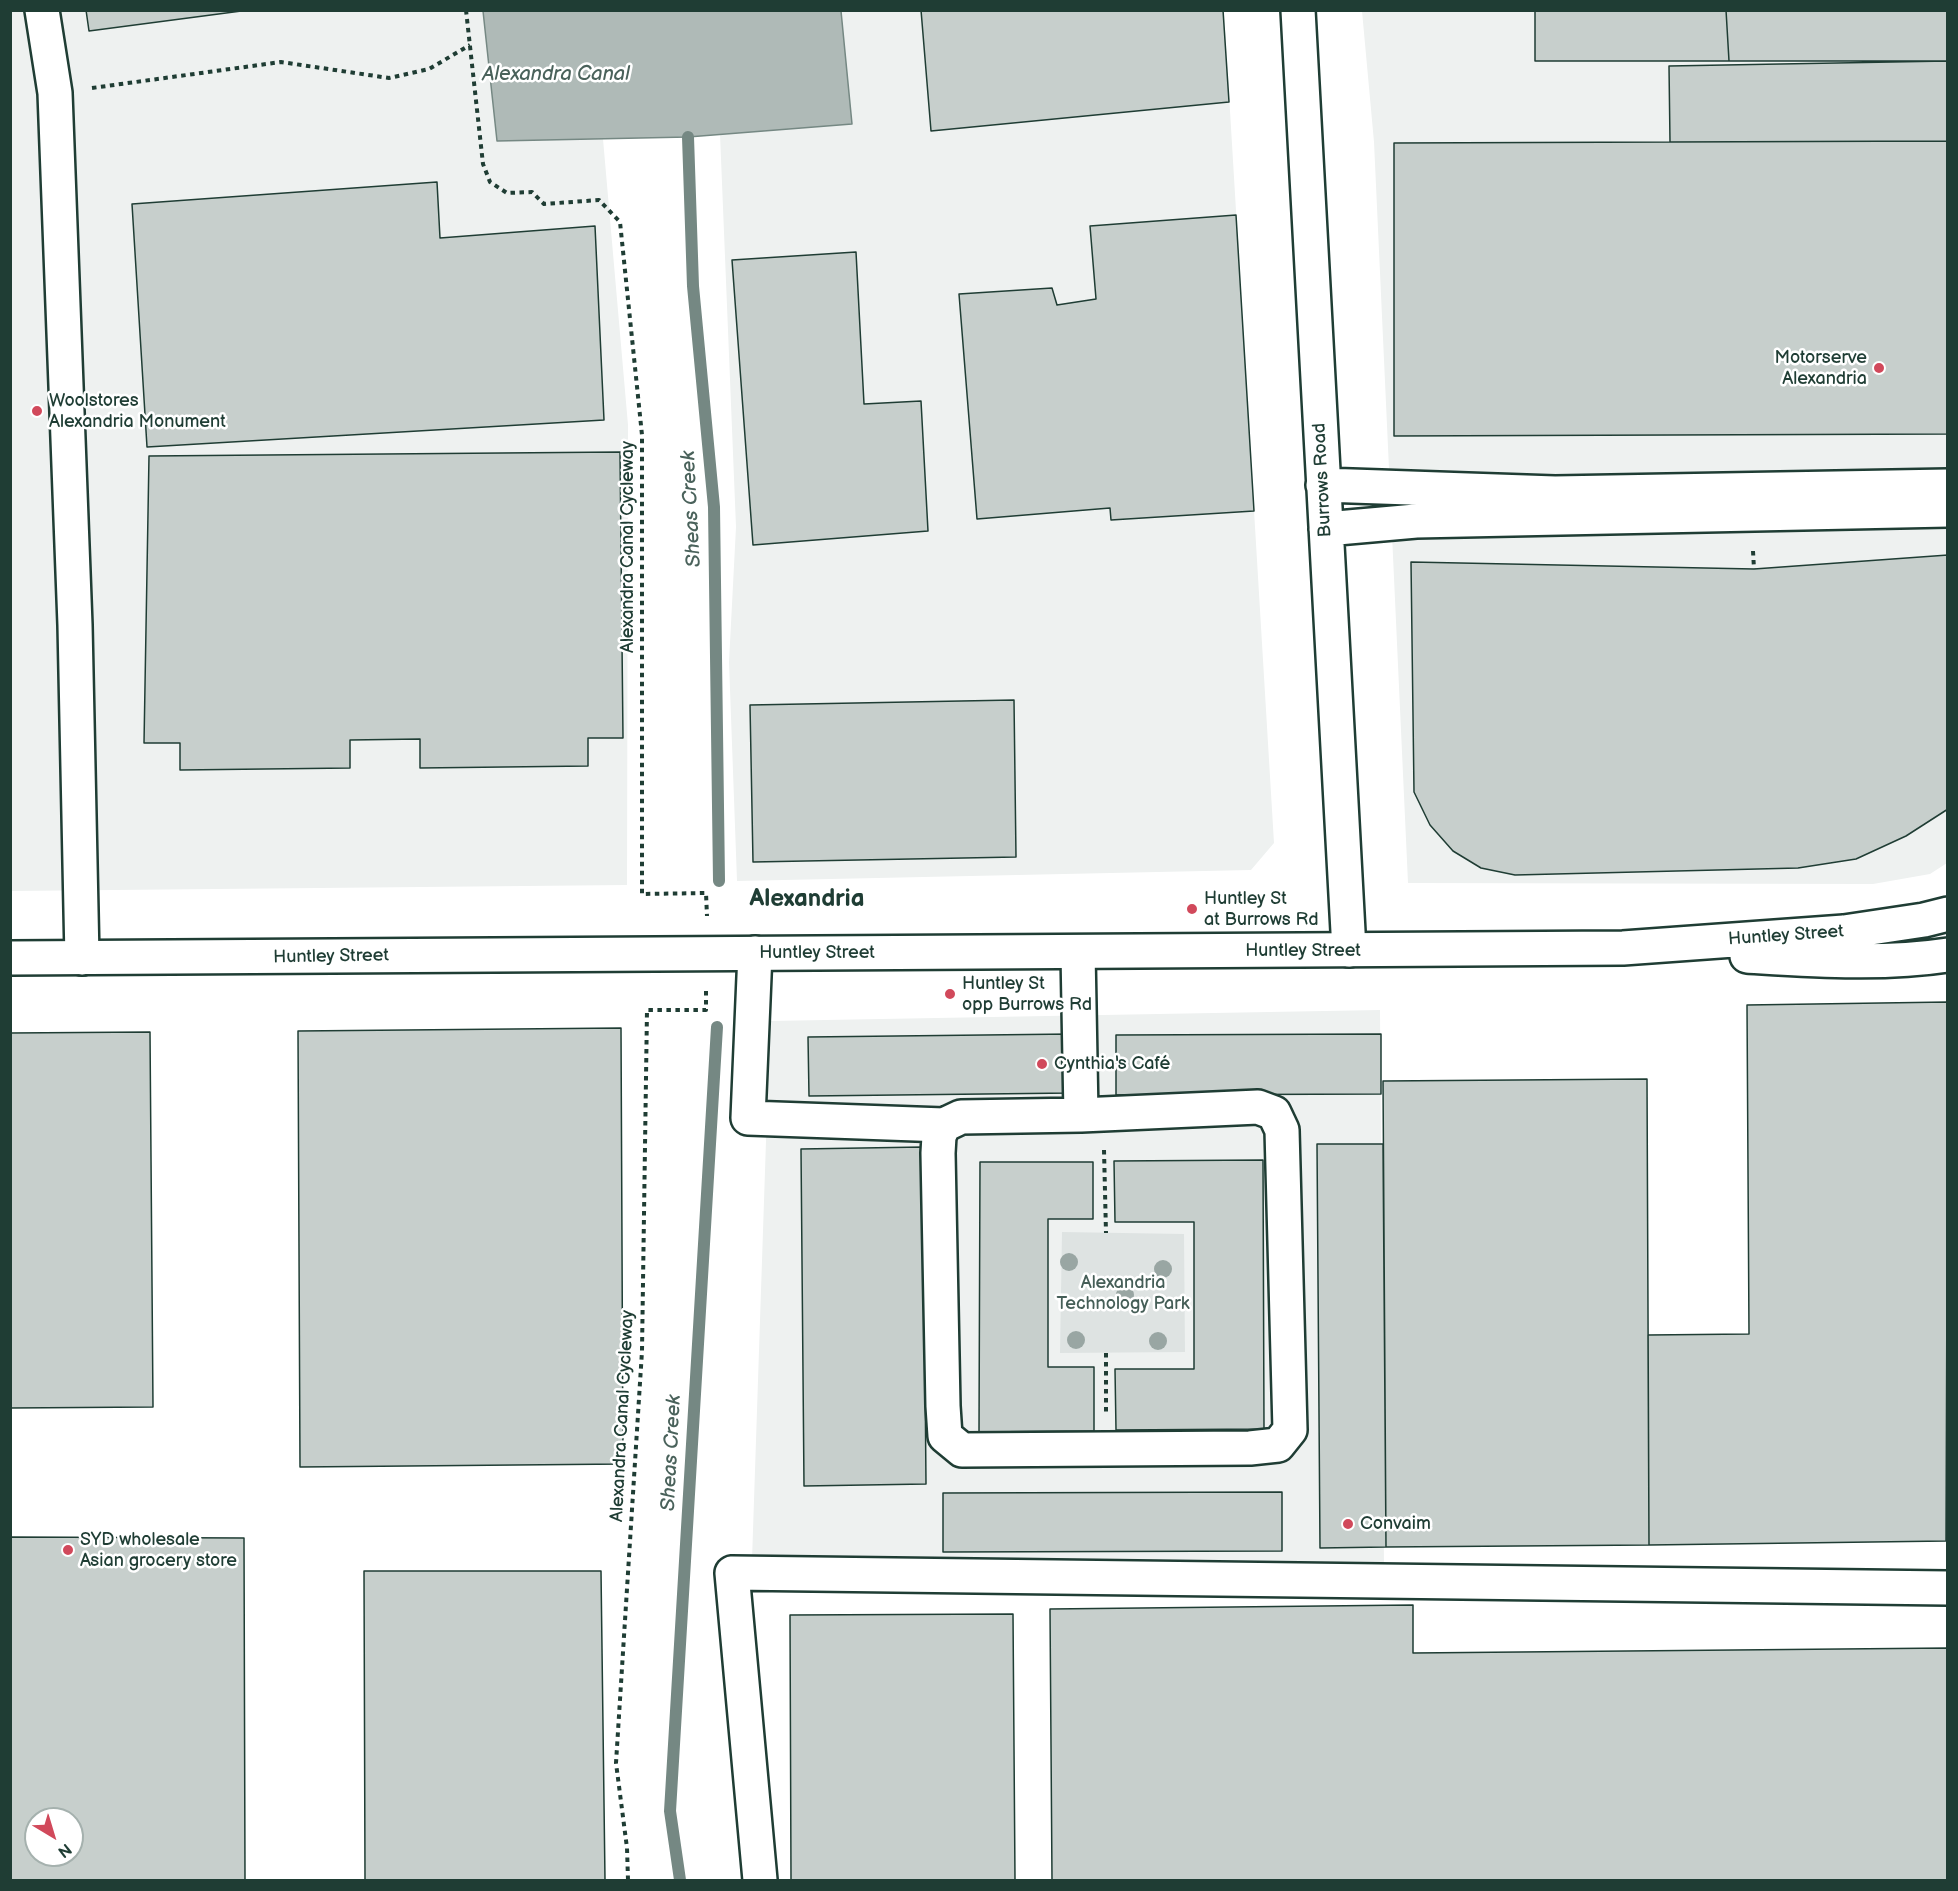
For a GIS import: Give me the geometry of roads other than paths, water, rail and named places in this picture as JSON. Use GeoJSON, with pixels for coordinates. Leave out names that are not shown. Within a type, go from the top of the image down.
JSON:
{"type":"FeatureCollection","features":[{"type":"Feature","properties":{"kind":"main road"},"geometry":{"type":"LineString","coordinates":[[42,10],[56,93],[75,625],[82,958]]}},
{"type":"Feature","properties":{"kind":"main road","name":"Burrows Road"},"geometry":{"type":"LineString","coordinates":[[1298,10],[1349,950]]}},
{"type":"Feature","properties":{"kind":"main road"},"geometry":{"type":"LineString","coordinates":[[1323,485],[1556,493],[1947,486]]}},
{"type":"Feature","properties":{"kind":"main road"},"geometry":{"type":"LineString","coordinates":[[1326,529],[1416,521],[1947,510]]}},
{"type":"Feature","properties":{"kind":"main road","name":"Huntley Street"},"geometry":{"type":"LineString","coordinates":[[10,958],[1623,948],[1844,932],[1924,920],[1947,914]]}},
{"type":"Feature","properties":{"kind":"main road","name":"Huntley Street"},"geometry":{"type":"LineString","coordinates":[[1623,948],[1803,960],[1911,960],[1947,955]]}},
{"type":"Feature","properties":{"kind":"main road"},"geometry":{"type":"LineString","coordinates":[[1078,952],[1094,1114]]}},
{"type":"Feature","properties":{"kind":"main road"},"geometry":{"type":"LineString","coordinates":[[755,953],[748,1118],[944,1125],[961,1117],[1258,1107],[1274,1113],[1282,1130],[1290,1430],[1278,1445],[1250,1448],[962,1450],[945,1436],[938,1153],[939,1136],[944,1125]]}},
{"type":"Feature","properties":{"kind":"main road"},"geometry":{"type":"LineString","coordinates":[[760,1881],[732,1573],[1947,1588]]}},
{"type":"Feature","properties":{"kind":"water","name":"Alexandra Canal"},"geometry":{"type":"Polygon","coordinates":[[[483,11],[841,11],[852,124],[688,137],[497,141],[483,11]]]}},
{"type":"Feature","properties":{"kind":"waterway","name":"Sheas Creek"},"geometry":{"type":"LineString","coordinates":[[688,137],[693,286],[714,507],[719,881]]}},
{"type":"Feature","properties":{"kind":"waterway","name":"Sheas Creek"},"geometry":{"type":"LineString","coordinates":[[680,1880],[670,1811],[717,1027]]}},
{"type":"Feature","properties":{"kind":"place","name":"Motorserve Alexandria"},"geometry":{"type":"Point","coordinates":[1879,368]}},
{"type":"Feature","properties":{"kind":"place","name":"Woolstores Alexandria Monument"},"geometry":{"type":"Point","coordinates":[37,411]}},
{"type":"Feature","properties":{"kind":"place","name":"Huntley St at Burrows Rd"},"geometry":{"type":"Point","coordinates":[1192,909]}},
{"type":"Feature","properties":{"kind":"place","name":"Huntley St opp Burrows Rd"},"geometry":{"type":"Point","coordinates":[950,994]}},
{"type":"Feature","properties":{"kind":"place","name":"Cynthia's Café"},"geometry":{"type":"Point","coordinates":[1042,1064]}},
{"type":"Feature","properties":{"kind":"place","name":"Convaim"},"geometry":{"type":"Point","coordinates":[1348,1524]}},
{"type":"Feature","properties":{"kind":"place","name":"SYD wholesale Asian grocery store"},"geometry":{"type":"Point","coordinates":[68,1550]}},
{"type":"Feature","properties":{"kind":"district","name":"Alexandria"},"geometry":{"type":"Point","coordinates":[807,900]}},
{"type":"Feature","properties":{"kind":"park label","name":"Alexandria Technology Park"},"geometry":{"type":"Point","coordinates":[1123,1293]}}]}
